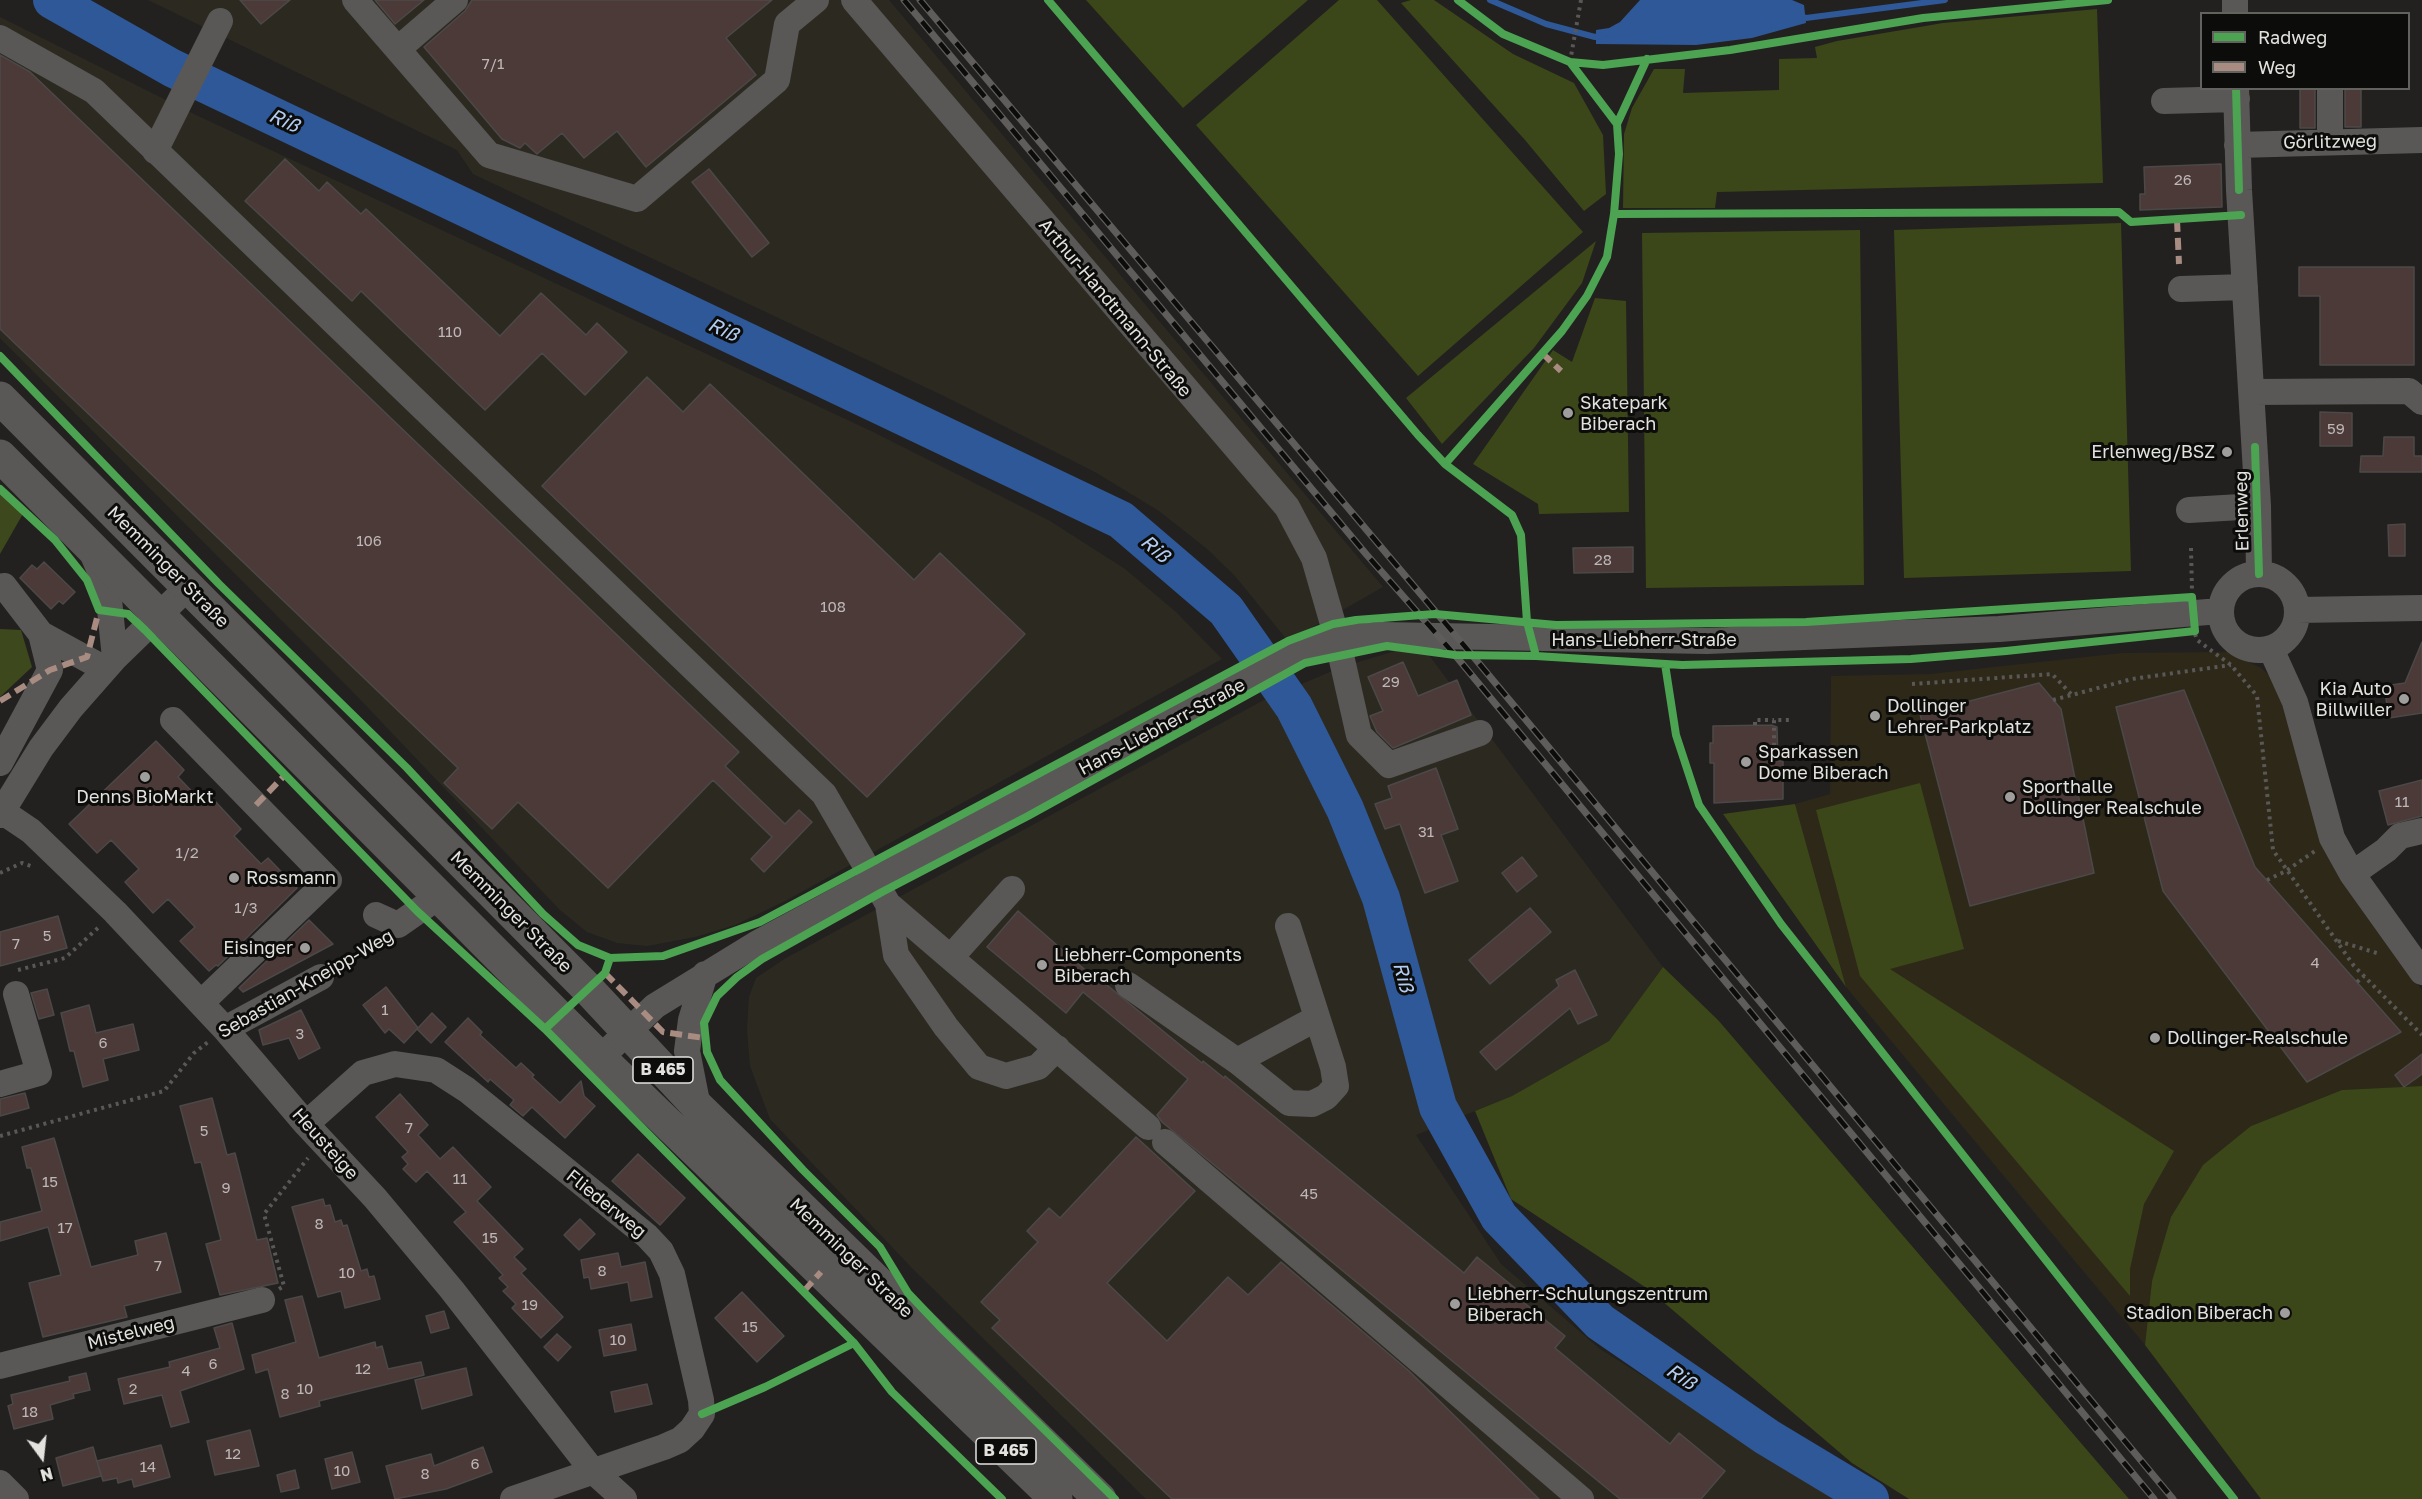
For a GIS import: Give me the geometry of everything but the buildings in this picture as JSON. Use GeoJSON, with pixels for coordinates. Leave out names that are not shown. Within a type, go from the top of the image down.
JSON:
{"type":"FeatureCollection","features":[{"type":"Feature","properties":{"kind":"main road","name":"Memminger Straße"},"geometry":{"type":"LineString","coordinates":[[0,398],[628,1032],[698,1107],[1100,1499]]}},
{"type":"Feature","properties":{"kind":"main road","name":"Memminger Straße"},"geometry":{"type":"LineString","coordinates":[[0,456],[90,550],[600,1058],[1056,1499]]}},
{"type":"Feature","properties":{"kind":"street"},"geometry":{"type":"LineString","coordinates":[[355,0],[489,155],[637,199],[777,80],[787,24],[816,0]]}},
{"type":"Feature","properties":{"kind":"street"},"geometry":{"type":"LineString","coordinates":[[398,49],[455,0]]}},
{"type":"Feature","properties":{"kind":"street","name":"Arthur-Handtmann-Straße"},"geometry":{"type":"LineString","coordinates":[[854,0],[1287,507],[1314,558],[1337,638],[1359,735],[1389,765],[1480,733]]}},
{"type":"Feature","properties":{"kind":"street"},"geometry":{"type":"LineString","coordinates":[[155,151],[220,21]]}},
{"type":"Feature","properties":{"kind":"street"},"geometry":{"type":"LineString","coordinates":[[0,38],[94,91],[824,794],[888,904],[1581,1499]]}},
{"type":"Feature","properties":{"kind":"street"},"geometry":{"type":"LineString","coordinates":[[2330,90],[2330,142]]}},
{"type":"Feature","properties":{"kind":"street"},"geometry":{"type":"LineString","coordinates":[[2164,101],[2236,94]]}},
{"type":"Feature","properties":{"kind":"street","name":"Erlenweg"},"geometry":{"type":"LineString","coordinates":[[2236,94],[2244,287],[2258,506],[2259,574]]}},
{"type":"Feature","properties":{"kind":"street","name":"Görlitzweg"},"geometry":{"type":"LineString","coordinates":[[2237,145],[2422,140]]}},
{"type":"Feature","properties":{"kind":"street"},"geometry":{"type":"LineString","coordinates":[[2181,289],[2244,287]]}},
{"type":"Feature","properties":{"kind":"street"},"geometry":{"type":"LineString","coordinates":[[2252,392],[2409,391],[2422,402]]}},
{"type":"Feature","properties":{"kind":"street"},"geometry":{"type":"LineString","coordinates":[[2189,510],[2258,506]]}},
{"type":"Feature","properties":{"kind":"street"},"geometry":{"type":"LineString","coordinates":[[90,550],[108,590],[110,664]]}},
{"type":"Feature","properties":{"kind":"street"},"geometry":{"type":"LineString","coordinates":[[2259,574],[2280,580],[2289,589],[2297,610],[2291,633],[2271,648],[2251,650],[2238,644],[2223,626],[2220,611],[2222,601],[2232,585],[2246,576],[2259,574]]}},
{"type":"Feature","properties":{"kind":"street"},"geometry":{"type":"LineString","coordinates":[[0,763],[50,670],[40,634],[4,586]]}},
{"type":"Feature","properties":{"kind":"street"},"geometry":{"type":"LineString","coordinates":[[1,812],[41,748],[110,664],[188,587]]}},
{"type":"Feature","properties":{"kind":"street"},"geometry":{"type":"LineString","coordinates":[[2297,610],[2422,608]]}},
{"type":"Feature","properties":{"kind":"street","name":"Hans-Liebherr-Straße"},"geometry":{"type":"LineString","coordinates":[[600,1058],[655,1006],[705,974],[1295,654],[1337,638],[1382,635],[1707,642],[1999,629],[2220,611]]}},
{"type":"Feature","properties":{"kind":"street"},"geometry":{"type":"LineString","coordinates":[[40,634],[110,664]]}},
{"type":"Feature","properties":{"kind":"street"},"geometry":{"type":"LineString","coordinates":[[2271,648],[2295,702],[2332,838],[2352,874],[2422,972]]}},
{"type":"Feature","properties":{"kind":"street"},"geometry":{"type":"LineString","coordinates":[[173,720],[329,880],[201,1003]]}},
{"type":"Feature","properties":{"kind":"street","name":"Heusteige"},"geometry":{"type":"LineString","coordinates":[[1,812],[31,831],[115,912],[225,1029],[314,1133],[375,1198],[452,1290],[592,1470],[624,1499]]}},
{"type":"Feature","properties":{"kind":"street"},"geometry":{"type":"LineString","coordinates":[[2352,874],[2386,850],[2400,836],[2422,831]]}},
{"type":"Feature","properties":{"kind":"street"},"geometry":{"type":"LineString","coordinates":[[951,957],[1012,889]]}},
{"type":"Feature","properties":{"kind":"street"},"geometry":{"type":"LineString","coordinates":[[382,926],[398,925],[438,897]]}},
{"type":"Feature","properties":{"kind":"street"},"geometry":{"type":"LineString","coordinates":[[888,904],[896,955],[946,1027],[979,1067],[1006,1076],[1038,1067],[1057,1048]]}},
{"type":"Feature","properties":{"kind":"street"},"geometry":{"type":"LineString","coordinates":[[1128,985],[1237,1061],[1289,1103],[1312,1104],[1326,1097],[1336,1086],[1288,926]]}},
{"type":"Feature","properties":{"kind":"street"},"geometry":{"type":"LineString","coordinates":[[698,1107],[687,1052],[690,1020],[705,974]]}},
{"type":"Feature","properties":{"kind":"street","name":"Sebastian-Kneipp-Weg"},"geometry":{"type":"LineString","coordinates":[[225,1029],[321,977]]}},
{"type":"Feature","properties":{"kind":"street"},"geometry":{"type":"LineString","coordinates":[[0,1084],[39,1073],[13,983]]}},
{"type":"Feature","properties":{"kind":"street"},"geometry":{"type":"LineString","coordinates":[[1237,1061],[1317,1018]]}},
{"type":"Feature","properties":{"kind":"street","name":"Fliederweg"},"geometry":{"type":"LineString","coordinates":[[314,1133],[363,1073],[395,1064],[436,1070],[467,1090],[647,1236],[661,1251],[672,1274],[701,1400],[702,1414],[692,1429],[680,1440],[592,1470]]}},
{"type":"Feature","properties":{"kind":"street","name":"Mistelweg"},"geometry":{"type":"LineString","coordinates":[[0,1366],[262,1300]]}},
{"type":"Feature","properties":{"kind":"street"},"geometry":{"type":"LineString","coordinates":[[513,1499],[592,1470]]}},
{"type":"Feature","properties":{"kind":"street"},"geometry":{"type":"LineString","coordinates":[[0,1483],[16,1499]]}},
{"type":"Feature","properties":{"kind":"path"},"geometry":{"type":"LineString","coordinates":[[1570,62],[1581,0]]}},
{"type":"Feature","properties":{"kind":"path"},"geometry":{"type":"LineString","coordinates":[[2191,548],[2192,597]]}},
{"type":"Feature","properties":{"kind":"path"},"geometry":{"type":"LineString","coordinates":[[2195,631],[2197,640],[2231,665],[2257,696],[2273,850],[2354,966],[2422,1035]]}},
{"type":"Feature","properties":{"kind":"path"},"geometry":{"type":"LineString","coordinates":[[2053,700],[2132,679],[2231,665]]}},
{"type":"Feature","properties":{"kind":"path"},"geometry":{"type":"LineString","coordinates":[[1912,684],[2052,674],[2072,695]]}},
{"type":"Feature","properties":{"kind":"path"},"geometry":{"type":"LineString","coordinates":[[1755,726],[1755,720],[1790,720]]}},
{"type":"Feature","properties":{"kind":"path"},"geometry":{"type":"LineString","coordinates":[[1771,750],[1774,750],[1774,720]]}},
{"type":"Feature","properties":{"kind":"path"},"geometry":{"type":"LineString","coordinates":[[2267,880],[2286,871],[2332,838]]}},
{"type":"Feature","properties":{"kind":"path"},"geometry":{"type":"LineString","coordinates":[[13,983],[65,958],[115,912]]}},
{"type":"Feature","properties":{"kind":"path"},"geometry":{"type":"LineString","coordinates":[[2338,940],[2382,955]]}},
{"type":"Feature","properties":{"kind":"path"},"geometry":{"type":"LineString","coordinates":[[2357,982],[2364,976]]}},
{"type":"Feature","properties":{"kind":"path"},"geometry":{"type":"LineString","coordinates":[[262,1300],[284,1286],[264,1214],[314,1133]]}},
{"type":"Feature","properties":{"kind":"shaded area"},"geometry":{"type":"Polygon","coordinates":[[[148,0],[889,0],[1383,587],[1288,641],[1235,576],[1206,548],[1159,511],[1095,472],[944,396],[473,174],[457,150],[148,0]]]}},
{"type":"Feature","properties":{"kind":"shaded area"},"geometry":{"type":"Polygon","coordinates":[[[0,17],[196,115],[871,431],[1050,521],[1125,569],[1176,612],[1222,659],[787,900],[735,925],[695,937],[647,946],[617,943],[587,932],[560,910],[354,693],[0,338],[0,17]]]}},
{"type":"Feature","properties":{"kind":"shaded area"},"geometry":{"type":"Polygon","coordinates":[[[1395,651],[1428,654],[1663,967],[1609,1041],[1512,1096],[1416,1135],[1501,1264],[1600,1349],[1839,1499],[1146,1499],[912,1268],[770,1119],[750,1066],[747,1030],[749,997],[756,978],[786,958],[1266,699],[1342,667],[1395,651]]]}},
{"type":"Feature","properties":{"kind":"shaded area","name":"Dollinger-Realschule"},"geometry":{"type":"Polygon","coordinates":[[[2228,652],[2261,668],[2270,676],[2286,713],[2341,878],[2422,990],[2422,1086],[2342,1090],[2251,1126],[2152,1281],[2145,1345],[1846,987],[1795,804],[1830,794],[1831,676],[1930,674],[2122,653],[2228,652]]]}},
{"type":"Feature","properties":{"kind":"green space"},"geometry":{"type":"Polygon","coordinates":[[[1086,0],[1308,0],[1183,108],[1086,0]]]}},
{"type":"Feature","properties":{"kind":"green space"},"geometry":{"type":"Polygon","coordinates":[[[1339,0],[1377,0],[1583,232],[1418,376],[1196,125],[1339,0]]]}},
{"type":"Feature","properties":{"kind":"green space"},"geometry":{"type":"Polygon","coordinates":[[[1411,0],[1434,0],[1513,54],[1574,83],[1603,135],[1606,194],[1584,211],[1525,140],[1401,3],[1411,0]]]}},
{"type":"Feature","properties":{"kind":"green space"},"geometry":{"type":"Polygon","coordinates":[[[2097,9],[2103,183],[1717,192],[1715,208],[1623,208],[1624,134],[1632,108],[1654,69],[1685,69],[1683,93],[1779,90],[1779,59],[1817,58],[1815,47],[1837,41],[1943,23],[2097,9]]]}},
{"type":"Feature","properties":{"kind":"green space"},"geometry":{"type":"Polygon","coordinates":[[[2121,223],[2131,571],[1904,578],[1894,230],[2121,223]]]}},
{"type":"Feature","properties":{"kind":"green space"},"geometry":{"type":"Polygon","coordinates":[[[1860,230],[1864,585],[1646,588],[1642,233],[1860,230]]]}},
{"type":"Feature","properties":{"kind":"green space"},"geometry":{"type":"Polygon","coordinates":[[[1596,241],[1582,283],[1534,348],[1442,444],[1406,398],[1596,241]]]}},
{"type":"Feature","properties":{"kind":"green space","name":"Skatepark Biberach"},"geometry":{"type":"Polygon","coordinates":[[[1595,298],[1626,301],[1629,512],[1539,514],[1538,504],[1473,464],[1553,350],[1572,362],[1595,298]]]}},
{"type":"Feature","properties":{"kind":"green space"},"geometry":{"type":"Polygon","coordinates":[[[0,489],[24,512],[0,554],[0,489]]]}},
{"type":"Feature","properties":{"kind":"green space"},"geometry":{"type":"Polygon","coordinates":[[[0,629],[21,630],[32,667],[0,697],[0,629]]]}},
{"type":"Feature","properties":{"kind":"green space"},"geometry":{"type":"Polygon","coordinates":[[[1920,783],[1964,949],[1890,969],[2174,1151],[2144,1204],[2130,1269],[2130,1296],[1860,976],[1816,810],[1920,783]]]}},
{"type":"Feature","properties":{"kind":"green space"},"geometry":{"type":"Polygon","coordinates":[[[1795,804],[1846,987],[1723,814],[1795,804]]]}},
{"type":"Feature","properties":{"kind":"green space"},"geometry":{"type":"Polygon","coordinates":[[[1663,967],[1718,1020],[2129,1499],[1909,1499],[1852,1463],[1648,1289],[1511,1199],[1475,1111],[1512,1096],[1609,1041],[1663,967]]]}},
{"type":"Feature","properties":{"kind":"green space","name":"Stadion Biberach"},"geometry":{"type":"Polygon","coordinates":[[[2422,1086],[2422,1499],[2261,1499],[2145,1345],[2152,1281],[2171,1217],[2203,1165],[2251,1126],[2342,1090],[2422,1086]]]}},
{"type":"Feature","properties":{"kind":"water"},"geometry":{"type":"Polygon","coordinates":[[[1640,0],[1792,0],[1804,5],[1806,23],[1752,38],[1696,45],[1596,44],[1596,30],[1609,28],[1620,22],[1640,0]]]}},
{"type":"Feature","properties":{"kind":"waterway","name":"Riß"},"geometry":{"type":"LineString","coordinates":[[52,0],[172,68],[1121,520],[1226,610],[1294,707],[1345,809],[1381,898],[1438,1107],[1499,1217],[1600,1322],[1767,1437],[1870,1499]]}},
{"type":"Feature","properties":{"kind":"waterway"},"geometry":{"type":"LineString","coordinates":[[1490,0],[1546,24],[1595,37],[1603,35]]}},
{"type":"Feature","properties":{"kind":"waterway"},"geometry":{"type":"LineString","coordinates":[[1799,16],[1806,18],[1945,0]]}},
{"type":"Feature","properties":{"kind":"railway"},"geometry":{"type":"LineString","coordinates":[[904,0],[1366,554],[1455,655],[2154,1499]]}},
{"type":"Feature","properties":{"kind":"railway"},"geometry":{"type":"LineString","coordinates":[[920,0],[1472,655],[2173,1499]]}},
{"type":"Feature","properties":{"kind":"marked path"},"geometry":{"type":"LineString","coordinates":[[2177,220],[2179,264]]}},
{"type":"Feature","properties":{"kind":"marked path"},"geometry":{"type":"LineString","coordinates":[[1542,353],[1561,371]]}},
{"type":"Feature","properties":{"kind":"marked path"},"geometry":{"type":"LineString","coordinates":[[0,701],[50,670],[87,657],[99,610],[97,605]]}},
{"type":"Feature","properties":{"kind":"marked path"},"geometry":{"type":"LineString","coordinates":[[256,805],[285,775]]}},
{"type":"Feature","properties":{"kind":"marked path"},"geometry":{"type":"LineString","coordinates":[[605,973],[663,1032],[704,1038]]}},
{"type":"Feature","properties":{"kind":"marked path"},"geometry":{"type":"LineString","coordinates":[[804,1291],[821,1272]]}},
{"type":"Feature","properties":{"kind":"cycle path"},"geometry":{"type":"LineString","coordinates":[[1048,0],[1418,435],[1445,464],[1512,515],[1521,535],[1527,622],[1536,656]]}},
{"type":"Feature","properties":{"kind":"cycle path"},"geometry":{"type":"LineString","coordinates":[[1458,0],[1503,34],[1570,62],[1603,65],[1730,50],[1923,18],[2108,0]]}},
{"type":"Feature","properties":{"kind":"cycle path"},"geometry":{"type":"LineString","coordinates":[[1445,464],[1562,331],[1587,296],[1607,257],[1614,214],[1619,154],[1617,124],[1647,59]]}},
{"type":"Feature","properties":{"kind":"cycle path"},"geometry":{"type":"LineString","coordinates":[[1570,62],[1617,124]]}},
{"type":"Feature","properties":{"kind":"cycle path"},"geometry":{"type":"LineString","coordinates":[[2236,90],[2239,190]]}},
{"type":"Feature","properties":{"kind":"cycle path"},"geometry":{"type":"LineString","coordinates":[[1614,214],[2119,212],[2131,222],[2241,215]]}},
{"type":"Feature","properties":{"kind":"cycle path"},"geometry":{"type":"LineString","coordinates":[[0,356],[219,584],[407,768],[543,914],[578,945],[610,958],[663,956],[760,922],[1288,641],[1333,624],[1435,614],[1556,625],[1806,622],[2192,597],[2195,631],[1911,659],[1682,665],[1536,656],[1455,655],[1387,646],[1305,663],[1028,816],[882,892],[762,959],[737,977],[717,996],[704,1023],[707,1052],[720,1080],[803,1170],[880,1247],[908,1293],[1115,1499]]}},
{"type":"Feature","properties":{"kind":"cycle path"},"geometry":{"type":"LineString","coordinates":[[2255,447],[2259,574]]}},
{"type":"Feature","properties":{"kind":"cycle path"},"geometry":{"type":"LineString","coordinates":[[0,489],[55,540],[87,580],[99,610],[128,614],[145,630],[417,911],[545,1029],[854,1343],[892,1392],[1002,1499]]}},
{"type":"Feature","properties":{"kind":"cycle path"},"geometry":{"type":"LineString","coordinates":[[1665,664],[1676,735],[1699,805],[1781,924],[2234,1499]]}},
{"type":"Feature","properties":{"kind":"cycle path"},"geometry":{"type":"LineString","coordinates":[[545,1029],[605,973],[610,958]]}},
{"type":"Feature","properties":{"kind":"cycle path"},"geometry":{"type":"LineString","coordinates":[[702,1414],[765,1387],[854,1343]]}},
{"type":"Feature","properties":{"kind":"place","name":"Skatepark Biberach"},"geometry":{"type":"Point","coordinates":[1568,413]}},
{"type":"Feature","properties":{"kind":"place","name":"Erlenweg/BSZ"},"geometry":{"type":"Point","coordinates":[2227,452]}},
{"type":"Feature","properties":{"kind":"place","name":"Kia Auto Billwiller"},"geometry":{"type":"Point","coordinates":[2404,699]}},
{"type":"Feature","properties":{"kind":"place","name":"Dollinger Lehrer-Parkplatz"},"geometry":{"type":"Point","coordinates":[1875,716]}},
{"type":"Feature","properties":{"kind":"place","name":"Sparkassen Dome Biberach"},"geometry":{"type":"Point","coordinates":[1746,762]}},
{"type":"Feature","properties":{"kind":"place","name":"Denns BioMarkt"},"geometry":{"type":"Point","coordinates":[145,777]}},
{"type":"Feature","properties":{"kind":"place","name":"Sporthalle Dollinger Realschule"},"geometry":{"type":"Point","coordinates":[2010,797]}},
{"type":"Feature","properties":{"kind":"place","name":"Rossmann"},"geometry":{"type":"Point","coordinates":[234,878]}},
{"type":"Feature","properties":{"kind":"place","name":"Eisinger"},"geometry":{"type":"Point","coordinates":[305,948]}},
{"type":"Feature","properties":{"kind":"place","name":"Liebherr-Components Biberach"},"geometry":{"type":"Point","coordinates":[1042,965]}},
{"type":"Feature","properties":{"kind":"place","name":"Dollinger-Realschule"},"geometry":{"type":"Point","coordinates":[2155,1038]}},
{"type":"Feature","properties":{"kind":"place","name":"Liebherr-Schulungszentrum Biberach"},"geometry":{"type":"Point","coordinates":[1455,1304]}},
{"type":"Feature","properties":{"kind":"place","name":"Stadion Biberach"},"geometry":{"type":"Point","coordinates":[2285,1313]}}]}
